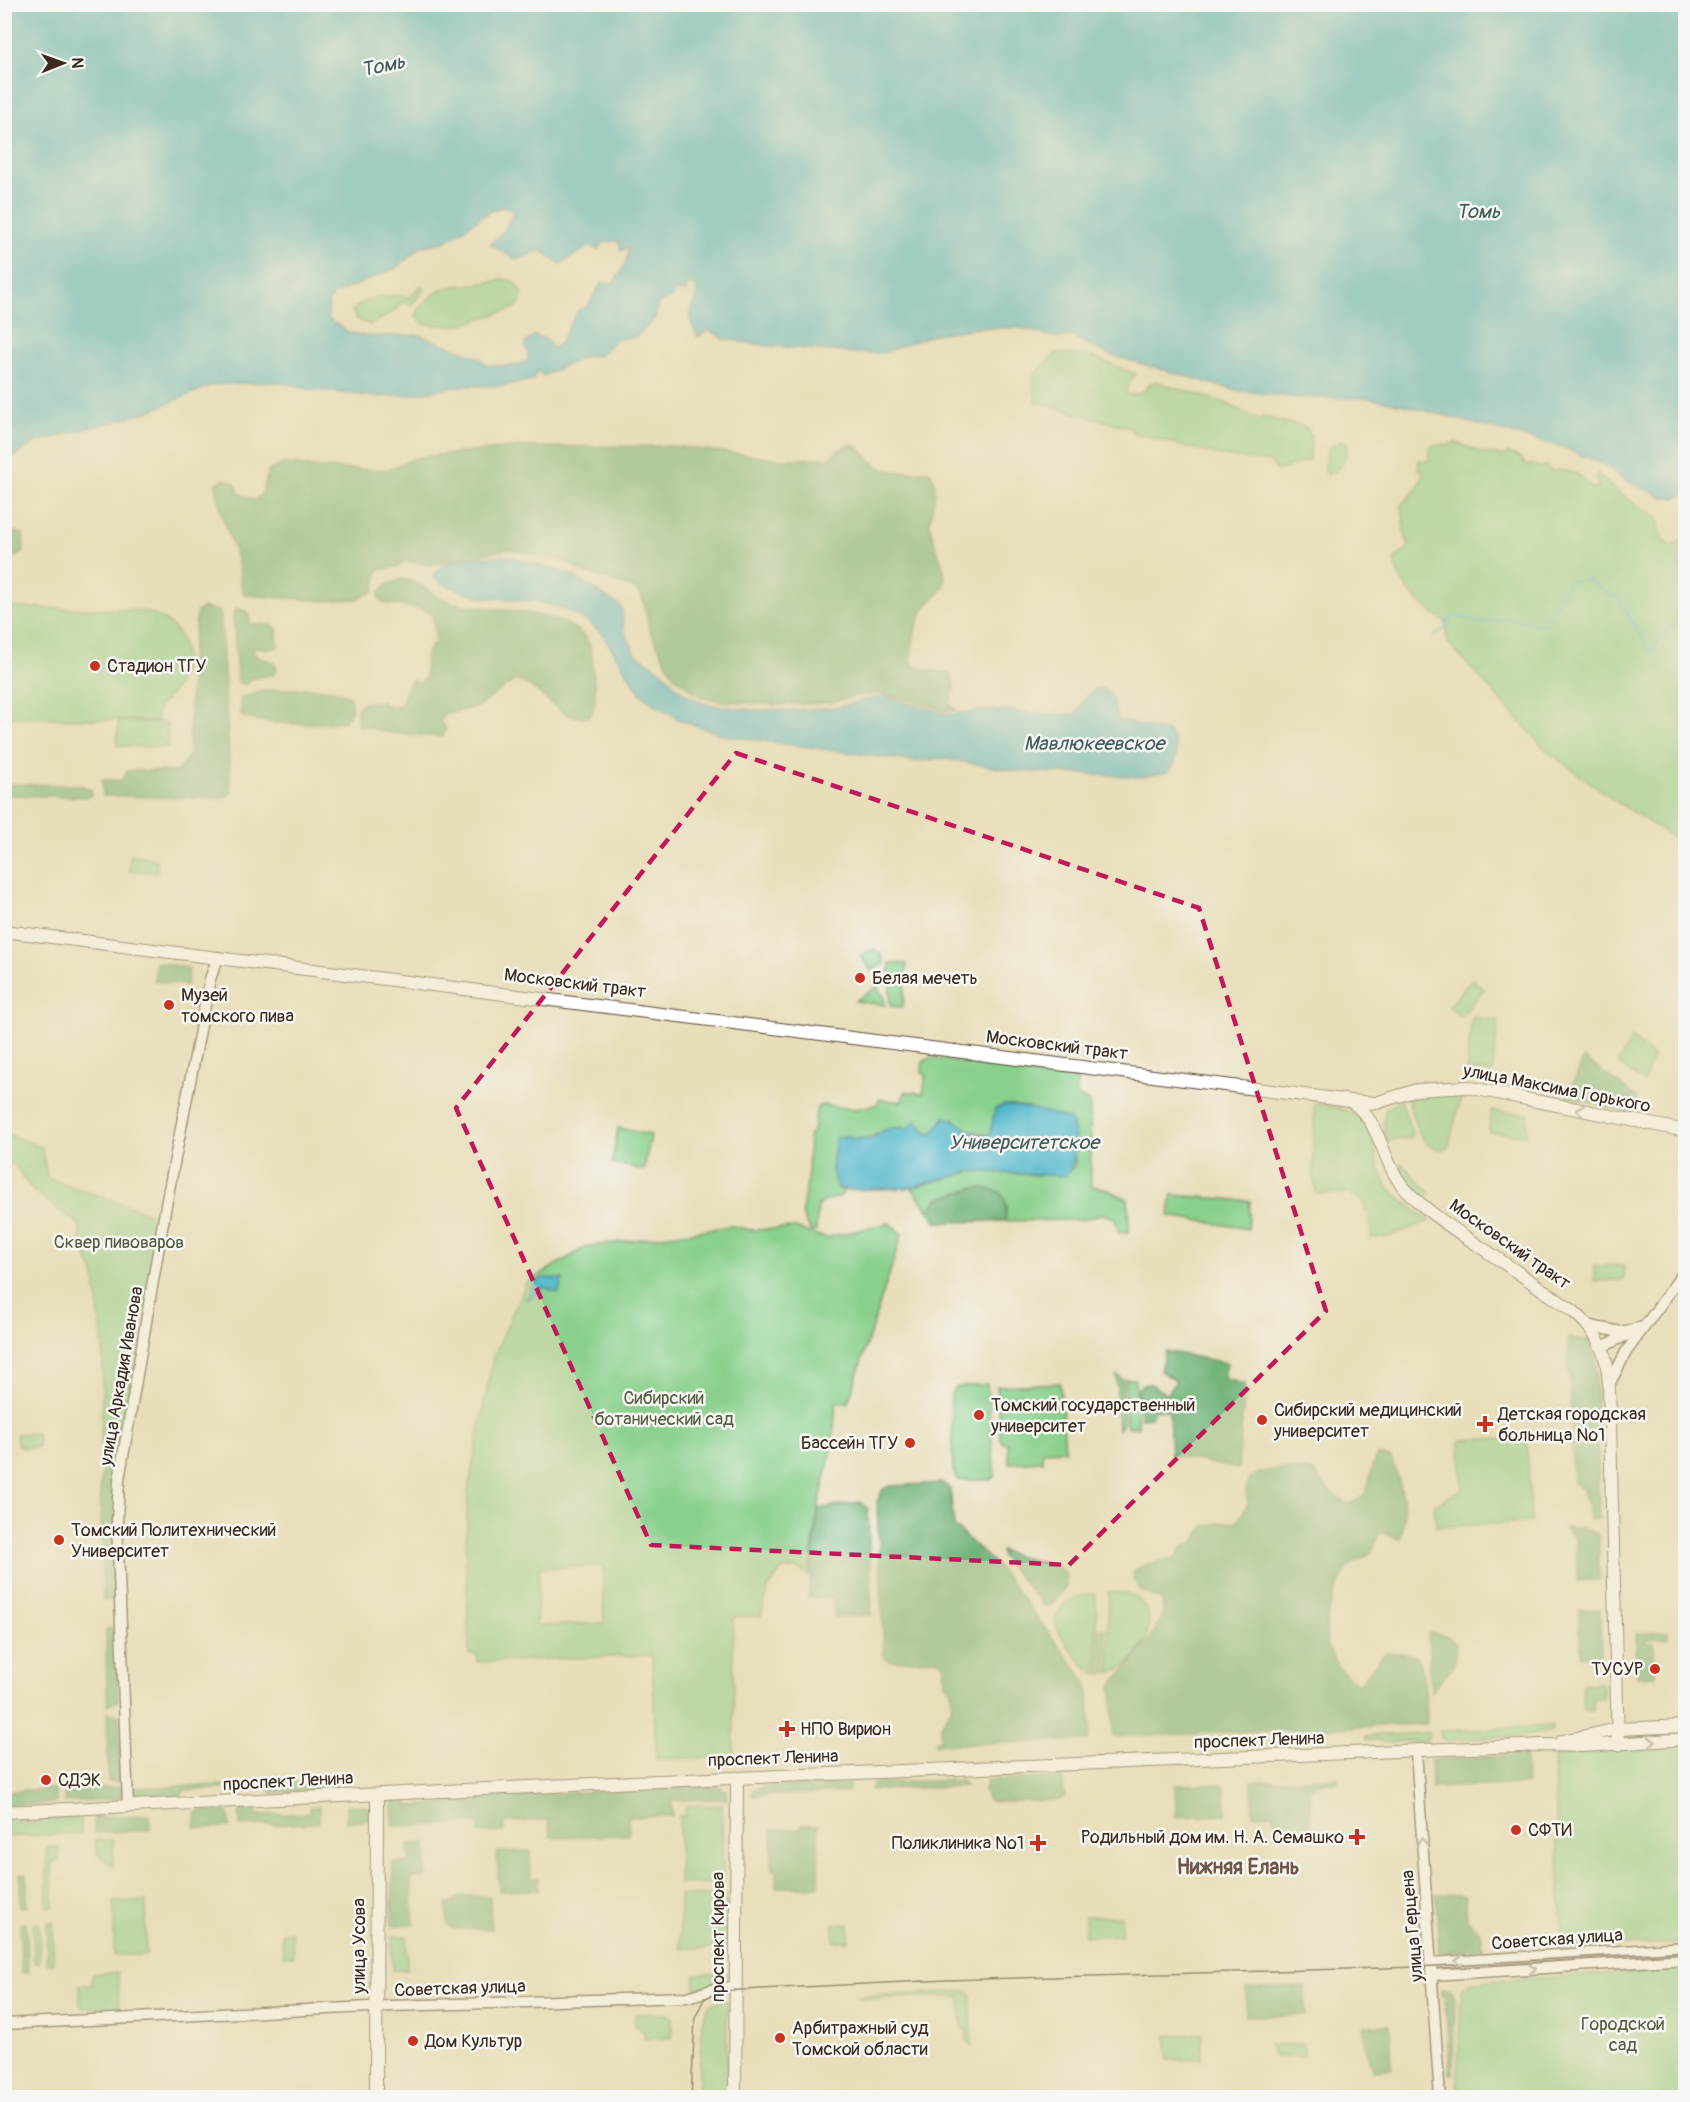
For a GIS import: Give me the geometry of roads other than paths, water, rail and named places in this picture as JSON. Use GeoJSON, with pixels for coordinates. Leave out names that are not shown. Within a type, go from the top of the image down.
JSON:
{"type":"FeatureCollection","features":[{"type":"Feature","properties":{"kind":"main road","name":"Московский тракт"},"geometry":{"type":"LineString","coordinates":[[4,931],[1351,1101],[1363,1110],[1376,1128],[1393,1171],[1413,1196],[1447,1224],[1573,1311],[1590,1326],[1604,1350],[1609,1385],[1618,1744]]}},
{"type":"Feature","properties":{"kind":"main road","name":"улица Максима Горького"},"geometry":{"type":"LineString","coordinates":[[1351,1101],[1386,1100],[1423,1089],[1467,1087],[1686,1131]]}},
{"type":"Feature","properties":{"kind":"main road"},"geometry":{"type":"LineString","coordinates":[[1376,1128],[1381,1107],[1386,1100]]}},
{"type":"Feature","properties":{"kind":"main road","name":"проспект Ленина"},"geometry":{"type":"LineString","coordinates":[[1544,1745],[1618,1729],[1686,1726]]}},
{"type":"Feature","properties":{"kind":"main road","name":"проспект Ленина"},"geometry":{"type":"LineString","coordinates":[[4,1812],[737,1778],[1544,1745],[1618,1744],[1686,1739]]}},
{"type":"Feature","properties":{"kind":"main road","name":"проспект Кирова"},"geometry":{"type":"LineString","coordinates":[[735,2097],[737,1778]]}},
{"type":"Feature","properties":{"kind":"main road","name":"улица Усова"},"geometry":{"type":"LineString","coordinates":[[376,2097],[377,1795]]}},
{"type":"Feature","properties":{"kind":"street","name":"улица Аркадия Иванова"},"geometry":{"type":"LineString","coordinates":[[128,1806],[117,1522],[119,1480],[180,1129],[210,979],[218,957]]}},
{"type":"Feature","properties":{"kind":"street"},"geometry":{"type":"LineString","coordinates":[[1609,1385],[1639,1329],[1686,1269]]}},
{"type":"Feature","properties":{"kind":"street"},"geometry":{"type":"LineString","coordinates":[[1590,1326],[1611,1332],[1639,1329]]}},
{"type":"Feature","properties":{"kind":"street"},"geometry":{"type":"LineString","coordinates":[[1604,1350],[1639,1329]]}},
{"type":"Feature","properties":{"kind":"street"},"geometry":{"type":"LineString","coordinates":[[1604,1350],[1616,1356],[1626,1352]]}},
{"type":"Feature","properties":{"kind":"street","name":"улица Герцена"},"geometry":{"type":"LineString","coordinates":[[1416,1751],[1440,2097]]}},
{"type":"Feature","properties":{"kind":"street","name":"Советская улица"},"geometry":{"type":"LineString","coordinates":[[1430,1963],[1686,1947]]}},
{"type":"Feature","properties":{"kind":"street","name":"Советская улица"},"geometry":{"type":"LineString","coordinates":[[1432,1976],[1686,1959]]}},
{"type":"Feature","properties":{"kind":"street","name":"Советская улица"},"geometry":{"type":"LineString","coordinates":[[4,2024],[377,2007],[687,1997],[719,1988],[735,1988]]}},
{"type":"Feature","properties":{"kind":"water","name":"Томь"},"geometry":{"type":"Polygon","coordinates":[[[5,4],[1685,5],[1685,494],[1674,498],[1663,497],[1625,480],[1608,467],[1562,447],[1404,405],[1369,398],[1297,398],[1234,390],[1107,354],[1071,336],[1057,338],[1019,328],[979,328],[935,334],[883,353],[854,353],[760,345],[724,339],[709,330],[698,337],[689,313],[697,299],[696,286],[689,283],[686,292],[674,291],[672,297],[658,303],[655,319],[636,337],[616,339],[599,356],[588,355],[543,376],[538,370],[533,380],[503,386],[461,386],[409,395],[375,397],[308,389],[278,382],[213,385],[145,413],[37,442],[15,456],[5,456],[5,4]],[[503,207],[489,212],[445,242],[423,246],[396,268],[335,294],[329,301],[328,319],[348,332],[365,336],[420,335],[481,358],[486,365],[514,366],[529,360],[525,343],[535,335],[547,340],[553,348],[560,343],[578,310],[587,307],[602,282],[614,283],[626,263],[629,247],[621,251],[618,241],[604,242],[598,250],[590,246],[560,264],[540,250],[517,260],[490,244],[504,231],[514,209],[503,207]]]}},
{"type":"Feature","properties":{"kind":"water","name":"Мавлюкеевское"},"geometry":{"type":"Polygon","coordinates":[[[507,556],[570,574],[619,605],[622,609],[624,630],[635,653],[662,671],[682,692],[705,704],[754,710],[795,710],[838,707],[871,698],[889,697],[949,714],[988,710],[1075,715],[1090,693],[1099,689],[1111,694],[1118,720],[1169,732],[1176,747],[1176,758],[1169,772],[1142,777],[1016,771],[940,758],[917,762],[726,736],[680,720],[652,703],[640,693],[603,635],[587,621],[565,609],[535,601],[481,597],[443,584],[433,577],[437,570],[455,561],[507,556]]]}},
{"type":"Feature","properties":{"kind":"water","name":"Университетское"},"geometry":{"type":"Polygon","coordinates":[[[1004,1105],[1034,1109],[1069,1119],[1074,1132],[1075,1149],[1069,1172],[1064,1176],[972,1171],[908,1188],[844,1190],[836,1186],[832,1168],[836,1137],[872,1139],[888,1129],[908,1128],[916,1121],[927,1133],[932,1134],[945,1117],[977,1134],[990,1135],[995,1109],[1004,1105]]]}},
{"type":"Feature","properties":{"kind":"water"},"geometry":{"type":"Polygon","coordinates":[[[543,1278],[563,1279],[559,1293],[543,1287],[539,1293],[526,1300],[533,1284],[543,1278]]]}},
{"type":"Feature","properties":{"kind":"waterway"},"geometry":{"type":"LineString","coordinates":[[1686,555],[1680,561],[1686,580]]}},
{"type":"Feature","properties":{"kind":"waterway"},"geometry":{"type":"LineString","coordinates":[[1432,638],[1445,628],[1446,622],[1457,616],[1482,623],[1508,619],[1544,624],[1569,581],[1588,580],[1620,601],[1650,652],[1670,628],[1686,616]]}},
{"type":"Feature","properties":{"kind":"tram line"},"geometry":{"type":"LineString","coordinates":[[691,2098],[695,2018],[704,1999],[720,1991],[947,1980],[1419,1967],[1686,1951]]}},
{"type":"Feature","properties":{"kind":"place","name":"Стадион ТГУ"},"geometry":{"type":"Point","coordinates":[95,666]}},
{"type":"Feature","properties":{"kind":"place","name":"Белая мечеть"},"geometry":{"type":"Point","coordinates":[860,978]}},
{"type":"Feature","properties":{"kind":"place","name":"Музей томского пива"},"geometry":{"type":"Point","coordinates":[169,1005]}},
{"type":"Feature","properties":{"kind":"place","name":"Томский государственный университет"},"geometry":{"type":"Point","coordinates":[979,1415]}},
{"type":"Feature","properties":{"kind":"place","name":"Сибирский медицинский университет"},"geometry":{"type":"Point","coordinates":[1262,1420]}},
{"type":"Feature","properties":{"kind":"place","name":"Детская городская больница №1"},"geometry":{"type":"Point","coordinates":[1485,1424]}},
{"type":"Feature","properties":{"kind":"place","name":"Бассейн ТГУ"},"geometry":{"type":"Point","coordinates":[910,1443]}},
{"type":"Feature","properties":{"kind":"place","name":"Томский Политехнический Университет"},"geometry":{"type":"Point","coordinates":[59,1540]}},
{"type":"Feature","properties":{"kind":"place","name":"ТУСУР"},"geometry":{"type":"Point","coordinates":[1655,1669]}},
{"type":"Feature","properties":{"kind":"place","name":"НПО Вирион"},"geometry":{"type":"Point","coordinates":[787,1729]}},
{"type":"Feature","properties":{"kind":"place","name":"СДЭК"},"geometry":{"type":"Point","coordinates":[46,1780]}},
{"type":"Feature","properties":{"kind":"place","name":"СФТИ"},"geometry":{"type":"Point","coordinates":[1516,1830]}},
{"type":"Feature","properties":{"kind":"place","name":"Родильный дом им. Н. А. Семашко"},"geometry":{"type":"Point","coordinates":[1357,1837]}},
{"type":"Feature","properties":{"kind":"place","name":"Поликлиника №1"},"geometry":{"type":"Point","coordinates":[1038,1843]}},
{"type":"Feature","properties":{"kind":"place","name":"Арбитражный суд Томской области"},"geometry":{"type":"Point","coordinates":[780,2038]}},
{"type":"Feature","properties":{"kind":"place","name":"Дом Культур"},"geometry":{"type":"Point","coordinates":[413,2041]}},
{"type":"Feature","properties":{"kind":"district","name":"Нижняя Елань"},"geometry":{"type":"Point","coordinates":[1238,1867]}},
{"type":"Feature","properties":{"kind":"park label","name":"Сквер пивоваров"},"geometry":{"type":"Point","coordinates":[119,1242]}},
{"type":"Feature","properties":{"kind":"park label","name":"Сибирский ботанический сад"},"geometry":{"type":"Point","coordinates":[664,1408]}},
{"type":"Feature","properties":{"kind":"park label","name":"Городской сад"},"geometry":{"type":"Point","coordinates":[1623,2034]}}]}
